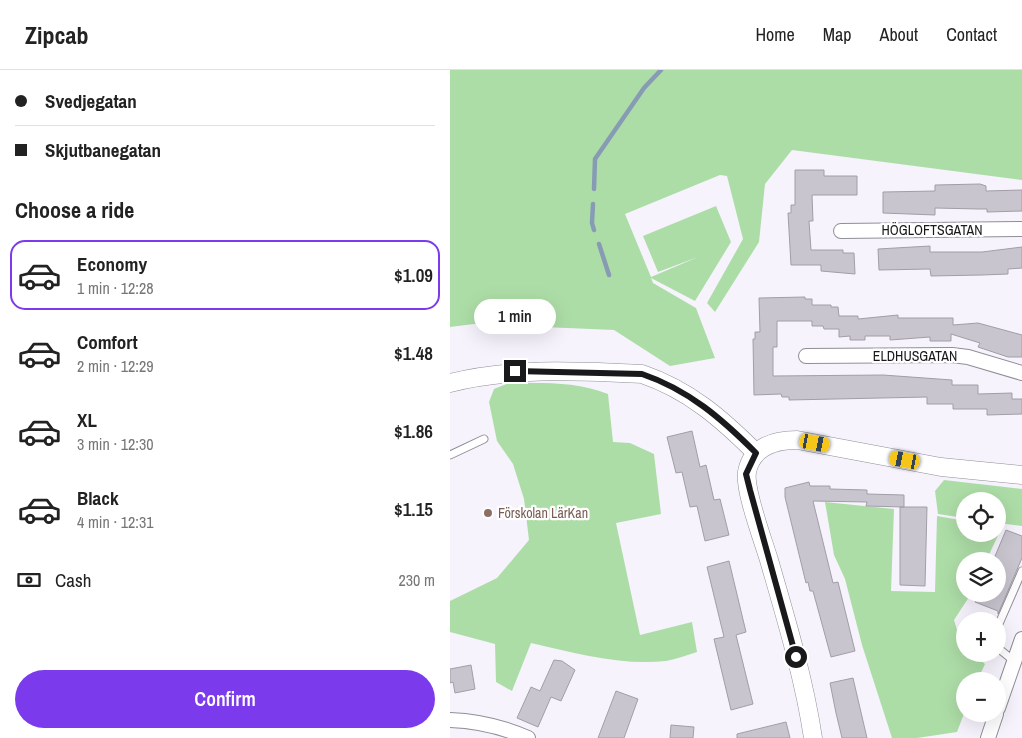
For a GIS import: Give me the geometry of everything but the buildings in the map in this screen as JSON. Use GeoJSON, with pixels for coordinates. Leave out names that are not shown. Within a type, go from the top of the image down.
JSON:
{"type":"FeatureCollection","features":[{"type":"Feature","properties":{"kind":"street","name":"HÖGLOFTSGATAN"},"geometry":{"type":"LineString","coordinates":[[841,231],[1022,229]]}},
{"type":"Feature","properties":{"kind":"street","name":"ELDHUSGATAN"},"geometry":{"type":"LineString","coordinates":[[806,356],[952,355],[968,357],[1022,373]]}},
{"type":"Feature","properties":{"kind":"street"},"geometry":{"type":"LineString","coordinates":[[450,383],[482,375],[515,371],[642,374],[662,380],[712,411],[756,453]]}},
{"type":"Feature","properties":{"kind":"street"},"geometry":{"type":"LineString","coordinates":[[813,738],[808,706],[746,474],[756,453],[766,444],[780,440],[796,440],[941,467],[1022,475]]}},
{"type":"Feature","properties":{"kind":"street"},"geometry":{"type":"LineString","coordinates":[[1006,684],[1022,639]]}},
{"type":"Feature","properties":{"kind":"street"},"geometry":{"type":"LineString","coordinates":[[450,720],[508,729],[528,738]]}},
{"type":"Feature","properties":{"kind":"street"},"geometry":{"type":"LineString","coordinates":[[988,738],[993,722]]}},
{"type":"Feature","properties":{"kind":"lane"},"geometry":{"type":"LineString","coordinates":[[450,455],[484,439]]}},
{"type":"Feature","properties":{"kind":"lane"},"geometry":{"type":"LineString","coordinates":[[1004,612],[1022,571]]}},
{"type":"Feature","properties":{"kind":"lane"},"geometry":{"type":"LineString","coordinates":[[1006,654],[1014,661]]}},
{"type":"Feature","properties":{"kind":"green space"},"geometry":{"type":"Polygon","coordinates":[[[450,70],[1022,70],[1022,180],[792,150],[765,184],[759,242],[715,312],[707,303],[743,239],[727,176],[720,175],[625,214],[651,277],[698,257],[658,272],[643,236],[716,206],[731,242],[695,301],[651,278],[653,283],[696,308],[715,358],[670,366],[614,330],[474,324],[450,327],[450,70]]]}},
{"type":"Feature","properties":{"kind":"green space"},"geometry":{"type":"Polygon","coordinates":[[[509,383],[572,385],[608,394],[613,442],[630,443],[654,454],[661,514],[616,523],[640,635],[692,622],[697,652],[666,661],[632,662],[598,658],[531,643],[512,691],[496,682],[495,644],[450,632],[450,601],[497,578],[529,540],[524,499],[513,464],[497,441],[489,402],[494,389],[509,383]]]}},
{"type":"Feature","properties":{"kind":"green space"},"geometry":{"type":"Polygon","coordinates":[[[944,480],[1022,489],[1022,526],[1006,524],[1006,492],[956,492],[956,517],[938,514],[935,491],[944,480]]]}},
{"type":"Feature","properties":{"kind":"green space"},"geometry":{"type":"Polygon","coordinates":[[[825,502],[894,509],[891,591],[935,592],[937,516],[956,519],[956,542],[995,542],[990,552],[956,552],[956,602],[966,602],[959,612],[956,612],[954,620],[956,627],[956,662],[983,662],[985,664],[981,672],[956,672],[956,722],[961,722],[957,732],[917,738],[892,738],[862,645],[845,579],[834,555],[825,502]]]}},
{"type":"Feature","properties":{"kind":"waterway"},"geometry":{"type":"LineString","coordinates":[[594,189],[595,159],[644,88],[661,70]]}},
{"type":"Feature","properties":{"kind":"waterway"},"geometry":{"type":"LineString","coordinates":[[593,204],[592,223],[594,230]]}},
{"type":"Feature","properties":{"kind":"waterway"},"geometry":{"type":"LineString","coordinates":[[599,244],[609,275]]}},
{"type":"Feature","properties":{"kind":"place","name":"Förskolan LärKan"},"geometry":{"type":"Point","coordinates":[488,513]}},
{"type":"Feature","properties":{"kind":"route"},"geometry":{"type":"LineString","coordinates":[[515,371],[579,371],[642,374],[662,380],[712,411],[756,453],[749,464],[746,474],[753,506],[796,657]]}}]}
